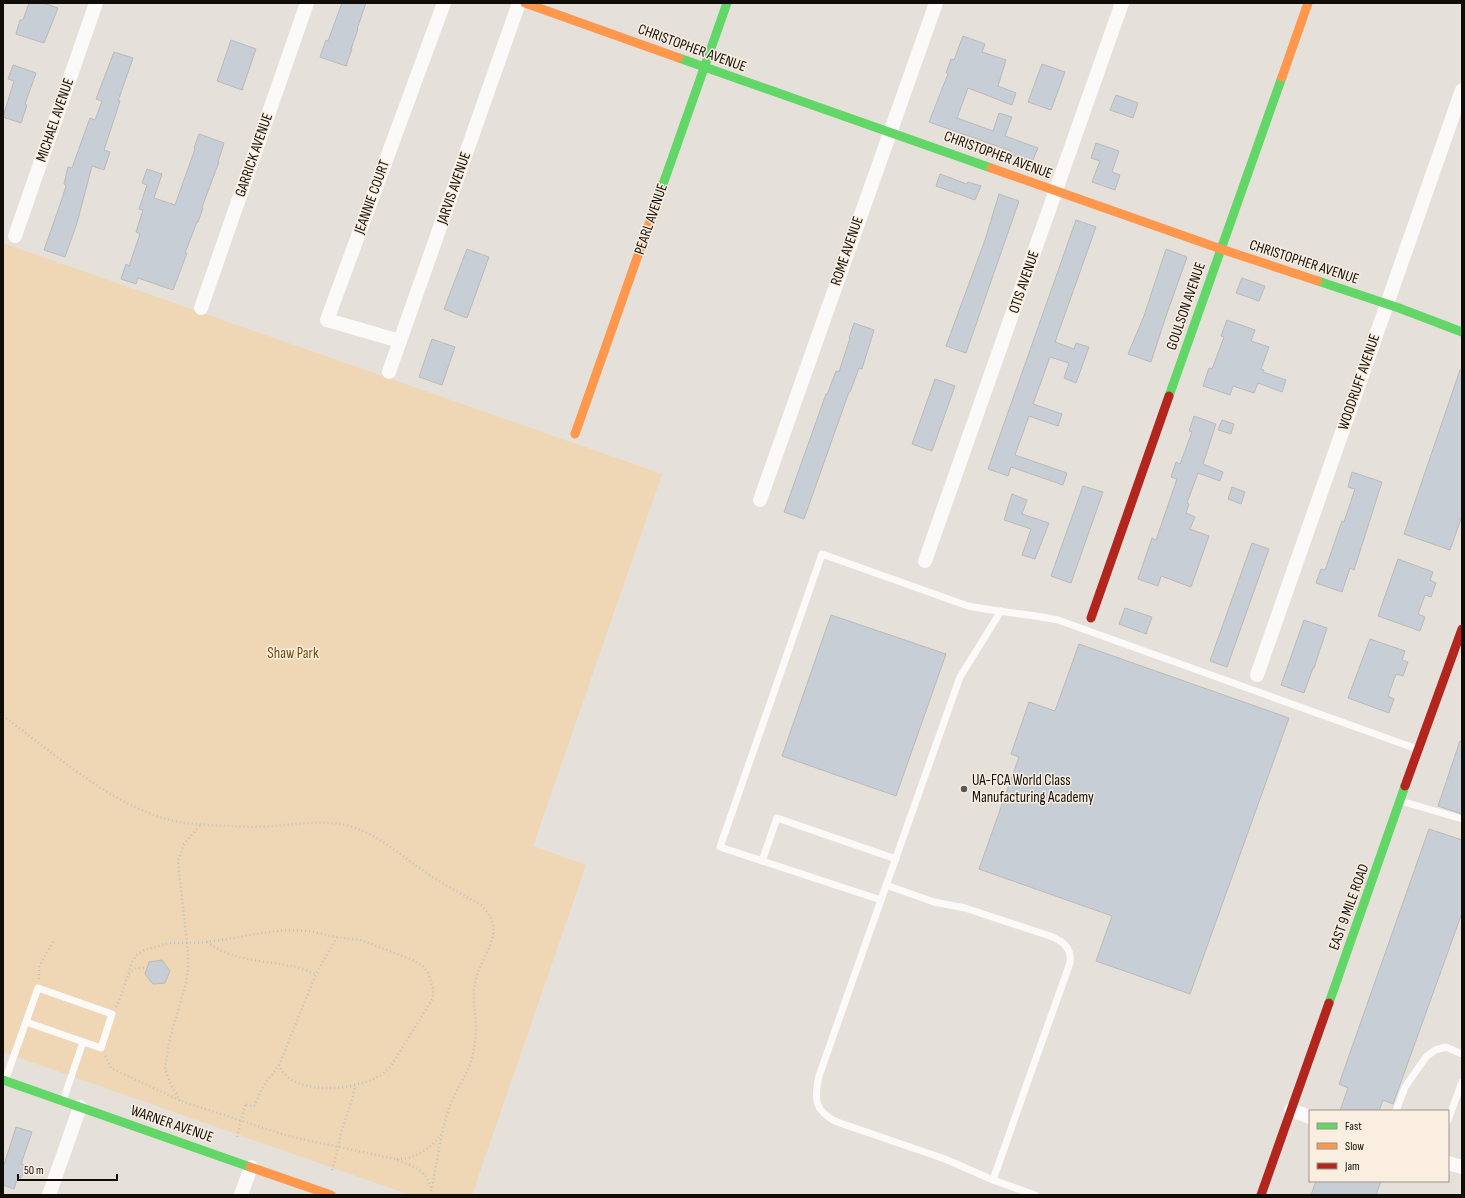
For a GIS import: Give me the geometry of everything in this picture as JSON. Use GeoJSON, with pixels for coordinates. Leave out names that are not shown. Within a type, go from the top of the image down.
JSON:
{"type":"FeatureCollection","features":[{"type":"Feature","properties":{"kind":"street","name":"MICHAEL AVENUE"},"geometry":{"type":"LineString","coordinates":[[15,236],[96,3]]}},
{"type":"Feature","properties":{"kind":"street","name":"GARRICK AVENUE"},"geometry":{"type":"LineString","coordinates":[[201,308],[306,3]]}},
{"type":"Feature","properties":{"kind":"street","name":"JEANNIE COURT"},"geometry":{"type":"LineString","coordinates":[[400,341],[327,320],[444,3]]}},
{"type":"Feature","properties":{"kind":"street","name":"JARVIS AVENUE"},"geometry":{"type":"LineString","coordinates":[[389,372],[519,3]]}},
{"type":"Feature","properties":{"kind":"street","name":"CHRISTOPHER AVENUE"},"geometry":{"type":"LineString","coordinates":[[525,3],[890,133],[1221,249],[1386,304],[1462,332]]}},
{"type":"Feature","properties":{"kind":"street","name":"PEARL AVENUE"},"geometry":{"type":"LineString","coordinates":[[575,434],[727,3]]}},
{"type":"Feature","properties":{"kind":"street","name":"ROME AVENUE"},"geometry":{"type":"LineString","coordinates":[[760,500],[936,3]]}},
{"type":"Feature","properties":{"kind":"street","name":"OTIS AVENUE"},"geometry":{"type":"LineString","coordinates":[[925,561],[1122,3]]}},
{"type":"Feature","properties":{"kind":"street","name":"GOULSON AVENUE"},"geometry":{"type":"LineString","coordinates":[[1091,618],[1308,3]]}},
{"type":"Feature","properties":{"kind":"street","name":"WOODRUFF AVENUE"},"geometry":{"type":"LineString","coordinates":[[1256,675],[1462,90]]}},
{"type":"Feature","properties":{"kind":"street","name":"EAST 9 MILE ROAD"},"geometry":{"type":"LineString","coordinates":[[1261,1195],[1400,800],[1459,649],[1462,629]]}},
{"type":"Feature","properties":{"kind":"street","name":"WARNER AVENUE"},"geometry":{"type":"LineString","coordinates":[[4,1080],[331,1195]]}},
{"type":"Feature","properties":{"kind":"street"},"geometry":{"type":"LineString","coordinates":[[49,1195],[80,1107]]}},
{"type":"Feature","properties":{"kind":"street"},"geometry":{"type":"LineString","coordinates":[[1291,1110],[1309,1116]]}},
{"type":"Feature","properties":{"kind":"street"},"geometry":{"type":"LineString","coordinates":[[1449,1163],[1462,1167]]}},
{"type":"Feature","properties":{"kind":"street"},"geometry":{"type":"LineString","coordinates":[[241,1195],[251,1167]]}},
{"type":"Feature","properties":{"kind":"lane"},"geometry":{"type":"LineString","coordinates":[[881,900],[720,847],[822,554],[968,606],[1021,613],[1058,620],[1419,749]]}},
{"type":"Feature","properties":{"kind":"lane"},"geometry":{"type":"LineString","coordinates":[[1001,611],[960,677],[816,1088],[817,1105],[825,1115],[837,1122],[946,1159],[993,1180],[1035,1195]]}},
{"type":"Feature","properties":{"kind":"lane"},"geometry":{"type":"LineString","coordinates":[[1400,800],[1462,819]]}},
{"type":"Feature","properties":{"kind":"lane"},"geometry":{"type":"LineString","coordinates":[[762,861],[778,818],[896,858]]}},
{"type":"Feature","properties":{"kind":"lane"},"geometry":{"type":"LineString","coordinates":[[886,885],[934,902],[965,908],[1050,936],[1059,940],[1069,950],[1071,956],[1070,963],[993,1180]]}},
{"type":"Feature","properties":{"kind":"lane"},"geometry":{"type":"LineString","coordinates":[[4,1080],[38,988],[112,1014],[101,1048],[26,1022]]}},
{"type":"Feature","properties":{"kind":"lane"},"geometry":{"type":"LineString","coordinates":[[63,1101],[83,1042]]}},
{"type":"Feature","properties":{"kind":"lane"},"geometry":{"type":"LineString","coordinates":[[1396,1110],[1405,1086],[1426,1056],[1435,1050],[1446,1047],[1462,1054]]}},
{"type":"Feature","properties":{"kind":"lane"},"geometry":{"type":"LineString","coordinates":[[1449,1117],[1462,1082]]}},
{"type":"Feature","properties":{"kind":"path"},"geometry":{"type":"LineString","coordinates":[[3,716],[72,768],[117,798],[160,817],[178,822],[201,824],[258,826],[314,823],[334,824],[358,829],[432,877],[481,906],[486,911],[492,923],[494,935],[477,974],[474,988],[476,1026],[473,1055],[468,1069],[451,1103],[442,1132],[431,1194]]}},
{"type":"Feature","properties":{"kind":"path"},"geometry":{"type":"LineString","coordinates":[[181,1101],[168,1079],[165,1065],[171,1030],[186,983],[188,968],[187,943],[178,860],[184,844],[201,824]]}},
{"type":"Feature","properties":{"kind":"path"},"geometry":{"type":"LineString","coordinates":[[112,1014],[121,996],[134,958],[144,950],[170,944],[207,942],[287,930],[310,931],[336,937],[353,938],[367,942],[413,960],[426,969],[433,988],[431,1001],[388,1070],[378,1077],[355,1085],[329,1088],[303,1085],[287,1077],[279,1065]]}},
{"type":"Feature","properties":{"kind":"path"},"geometry":{"type":"LineString","coordinates":[[237,1137],[246,1104],[253,1106],[255,1105],[262,1088],[279,1065],[316,974],[336,937]]}},
{"type":"Feature","properties":{"kind":"path"},"geometry":{"type":"LineString","coordinates":[[38,988],[39,967],[54,940]]}},
{"type":"Feature","properties":{"kind":"path"},"geometry":{"type":"LineString","coordinates":[[207,942],[221,951],[233,956],[290,966],[316,974]]}},
{"type":"Feature","properties":{"kind":"path"},"geometry":{"type":"LineString","coordinates":[[128,975],[136,968],[147,968]]}},
{"type":"Feature","properties":{"kind":"path"},"geometry":{"type":"LineString","coordinates":[[101,1048],[110,1068],[181,1101],[241,1122],[288,1136],[394,1159],[410,1165],[422,1172],[430,1183],[431,1194]]}},
{"type":"Feature","properties":{"kind":"path"},"geometry":{"type":"LineString","coordinates":[[332,1170],[339,1147],[340,1135],[352,1101],[355,1085]]}},
{"type":"Feature","properties":{"kind":"path"},"geometry":{"type":"LineString","coordinates":[[394,1159],[406,1159],[419,1154],[431,1145],[442,1132]]}},
{"type":"Feature","properties":{"kind":"green space","name":"Shaw Park"},"geometry":{"type":"Polygon","coordinates":[[[3,243],[662,474],[533,846],[586,865],[472,1195],[410,1195],[3,1052],[3,243]]]}},
{"type":"Feature","properties":{"kind":"building"},"geometry":{"type":"Polygon","coordinates":[[[29,3],[43,3],[58,8],[44,43],[16,34],[20,20],[23,20],[29,3]]]}},
{"type":"Feature","properties":{"kind":"building"},"geometry":{"type":"Polygon","coordinates":[[[342,3],[366,3],[346,66],[320,57],[326,40],[328,41],[342,3]]]}},
{"type":"Feature","properties":{"kind":"building"},"geometry":{"type":"Polygon","coordinates":[[[963,36],[985,44],[982,52],[1006,60],[998,86],[1016,93],[1012,105],[968,88],[957,118],[993,131],[999,113],[1012,117],[1005,136],[1038,148],[1032,162],[1010,154],[1011,151],[929,122],[948,74],[946,73],[951,59],[954,60],[963,36]]]}},
{"type":"Feature","properties":{"kind":"building"},"geometry":{"type":"Polygon","coordinates":[[[231,40],[256,49],[242,90],[217,81],[231,40]]]}},
{"type":"Feature","properties":{"kind":"building"},"geometry":{"type":"Polygon","coordinates":[[[114,52],[133,58],[118,101],[120,101],[104,150],[110,152],[104,170],[92,166],[77,223],[65,257],[44,250],[63,196],[68,167],[72,168],[90,118],[95,120],[102,101],[96,99],[114,52]]]}},
{"type":"Feature","properties":{"kind":"building"},"geometry":{"type":"Polygon","coordinates":[[[1042,64],[1065,72],[1051,110],[1028,102],[1042,64]]]}},
{"type":"Feature","properties":{"kind":"building"},"geometry":{"type":"Polygon","coordinates":[[[13,65],[36,73],[25,104],[27,105],[21,123],[3,117],[14,81],[8,79],[13,65]]]}},
{"type":"Feature","properties":{"kind":"building"},"geometry":{"type":"Polygon","coordinates":[[[1116,95],[1138,103],[1133,118],[1110,110],[1116,95]]]}},
{"type":"Feature","properties":{"kind":"building"},"geometry":{"type":"Polygon","coordinates":[[[199,134],[224,143],[219,162],[198,222],[185,253],[187,253],[173,290],[138,278],[136,284],[121,279],[126,264],[129,266],[140,234],[136,232],[143,210],[139,209],[147,185],[142,183],[147,169],[162,174],[154,198],[175,205],[199,134]]]}},
{"type":"Feature","properties":{"kind":"building"},"geometry":{"type":"Polygon","coordinates":[[[1096,143],[1119,151],[1112,172],[1120,175],[1115,190],[1092,182],[1100,161],[1091,158],[1096,143]]]}},
{"type":"Feature","properties":{"kind":"building"},"geometry":{"type":"Polygon","coordinates":[[[940,174],[967,184],[968,182],[981,186],[975,200],[936,186],[940,174]]]}},
{"type":"Feature","properties":{"kind":"building"},"geometry":{"type":"Polygon","coordinates":[[[999,194],[1019,201],[966,353],[946,346],[985,240],[999,194]]]}},
{"type":"Feature","properties":{"kind":"building"},"geometry":{"type":"Polygon","coordinates":[[[1076,220],[1096,227],[1055,342],[1074,349],[1076,343],[1089,347],[1076,383],[1064,378],[1069,363],[1050,357],[1033,404],[1062,414],[1058,426],[1029,416],[1015,455],[1067,473],[1063,485],[1011,467],[1008,476],[988,469],[1076,220]]]}},
{"type":"Feature","properties":{"kind":"building"},"geometry":{"type":"Polygon","coordinates":[[[467,249],[489,257],[467,318],[444,309],[467,249]]]}},
{"type":"Feature","properties":{"kind":"building"},"geometry":{"type":"Polygon","coordinates":[[[1166,249],[1187,257],[1151,362],[1128,354],[1144,316],[1166,249]]]}},
{"type":"Feature","properties":{"kind":"building"},"geometry":{"type":"Polygon","coordinates":[[[1242,278],[1265,286],[1259,301],[1236,293],[1242,278]]]}},
{"type":"Feature","properties":{"kind":"building"},"geometry":{"type":"Polygon","coordinates":[[[1227,320],[1255,330],[1251,341],[1269,347],[1261,369],[1264,370],[1263,372],[1286,380],[1282,392],[1258,383],[1254,393],[1233,386],[1230,395],[1203,386],[1209,368],[1212,369],[1224,337],[1221,336],[1227,320]]]}},
{"type":"Feature","properties":{"kind":"building"},"geometry":{"type":"Polygon","coordinates":[[[854,323],[874,330],[862,369],[859,368],[849,392],[804,519],[784,512],[826,394],[827,395],[836,371],[839,372],[854,323]]]}},
{"type":"Feature","properties":{"kind":"building"},"geometry":{"type":"Polygon","coordinates":[[[432,339],[455,347],[442,385],[419,377],[432,339]]]}},
{"type":"Feature","properties":{"kind":"building"},"geometry":{"type":"Polygon","coordinates":[[[1460,370],[1462,370],[1462,516],[1450,550],[1404,534],[1460,370]]]}},
{"type":"Feature","properties":{"kind":"building"},"geometry":{"type":"Polygon","coordinates":[[[935,379],[955,386],[932,451],[912,444],[935,379]]]}},
{"type":"Feature","properties":{"kind":"building"},"geometry":{"type":"Polygon","coordinates":[[[1194,416],[1216,424],[1203,464],[1223,472],[1220,481],[1198,473],[1187,503],[1189,504],[1186,513],[1195,517],[1190,529],[1209,536],[1191,587],[1161,576],[1158,586],[1138,579],[1152,538],[1156,540],[1177,479],[1171,477],[1176,462],[1180,464],[1192,432],[1189,431],[1194,416]]]}},
{"type":"Feature","properties":{"kind":"building"},"geometry":{"type":"Polygon","coordinates":[[[1222,420],[1234,424],[1231,434],[1218,430],[1222,420]]]}},
{"type":"Feature","properties":{"kind":"building"},"geometry":{"type":"Polygon","coordinates":[[[1352,472],[1382,482],[1354,570],[1350,568],[1342,592],[1316,583],[1321,569],[1325,570],[1355,489],[1348,487],[1352,472]]]}},
{"type":"Feature","properties":{"kind":"building"},"geometry":{"type":"Polygon","coordinates":[[[1083,486],[1103,492],[1071,583],[1051,576],[1083,486]]]}},
{"type":"Feature","properties":{"kind":"building"},"geometry":{"type":"Polygon","coordinates":[[[1232,487],[1245,492],[1241,504],[1228,499],[1232,487]]]}},
{"type":"Feature","properties":{"kind":"building"},"geometry":{"type":"Polygon","coordinates":[[[1012,494],[1027,500],[1022,514],[1049,523],[1035,559],[1022,555],[1031,529],[1004,520],[1012,494]]]}},
{"type":"Feature","properties":{"kind":"building"},"geometry":{"type":"Polygon","coordinates":[[[1252,543],[1269,549],[1227,667],[1210,661],[1252,543]]]}},
{"type":"Feature","properties":{"kind":"building"},"geometry":{"type":"Polygon","coordinates":[[[1398,559],[1433,572],[1430,580],[1436,583],[1431,597],[1425,595],[1418,614],[1425,617],[1420,631],[1378,616],[1398,559]]]}},
{"type":"Feature","properties":{"kind":"building"},"geometry":{"type":"Polygon","coordinates":[[[1125,608],[1152,617],[1146,634],[1119,624],[1125,608]]]}},
{"type":"Feature","properties":{"kind":"building"},"geometry":{"type":"Polygon","coordinates":[[[831,615],[946,654],[896,796],[782,756],[831,615]]]}},
{"type":"Feature","properties":{"kind":"building"},"geometry":{"type":"Polygon","coordinates":[[[1304,620],[1327,628],[1304,693],[1281,685],[1304,620]]]}},
{"type":"Feature","properties":{"kind":"building"},"geometry":{"type":"Polygon","coordinates":[[[1370,639],[1405,651],[1402,660],[1408,662],[1403,676],[1396,674],[1388,696],[1394,699],[1389,713],[1348,698],[1370,639]]]}},
{"type":"Feature","properties":{"kind":"building"},"geometry":{"type":"Polygon","coordinates":[[[1079,644],[1289,718],[1190,994],[1096,961],[1112,916],[979,869],[1019,757],[1011,754],[1029,702],[1055,711],[1079,644]]]}},
{"type":"Feature","properties":{"kind":"building"},"geometry":{"type":"Polygon","coordinates":[[[1460,741],[1462,742],[1462,814],[1438,806],[1460,741]]]}},
{"type":"Feature","properties":{"kind":"building"},"geometry":{"type":"Polygon","coordinates":[[[1429,829],[1462,840],[1462,913],[1393,1104],[1383,1100],[1379,1110],[1340,1110],[1348,1088],[1339,1084],[1429,829]]]}},
{"type":"Feature","properties":{"kind":"building"},"geometry":{"type":"Polygon","coordinates":[[[162,960],[170,971],[165,983],[153,984],[145,974],[149,962],[162,960]]]}},
{"type":"Feature","properties":{"kind":"building"},"geometry":{"type":"Polygon","coordinates":[[[16,1127],[32,1132],[21,1164],[26,1166],[21,1178],[18,1177],[14,1189],[3,1185],[3,1168],[16,1127]]]}},
{"type":"Feature","properties":{"kind":"building"},"geometry":{"type":"Polygon","coordinates":[[[1316,1182],[1381,1182],[1376,1195],[1311,1195],[1316,1182]]]}},
{"type":"Feature","properties":{"kind":"traffic: fast"},"geometry":{"type":"LineString","coordinates":[[656,204],[727,3]]}},
{"type":"Feature","properties":{"kind":"traffic: fast"},"geometry":{"type":"LineString","coordinates":[[679,58],[991,168]]}},
{"type":"Feature","properties":{"kind":"traffic: fast"},"geometry":{"type":"LineString","coordinates":[[1169,396],[1282,77]]}},
{"type":"Feature","properties":{"kind":"traffic: fast"},"geometry":{"type":"LineString","coordinates":[[1318,281],[1399,308],[1462,332]]}},
{"type":"Feature","properties":{"kind":"traffic: fast"},"geometry":{"type":"LineString","coordinates":[[1329,1003],[1405,786]]}},
{"type":"Feature","properties":{"kind":"traffic: fast"},"geometry":{"type":"LineString","coordinates":[[3,1080],[250,1167]]}},
{"type":"Feature","properties":{"kind":"traffic: slow"},"geometry":{"type":"LineString","coordinates":[[525,3],[679,58]]}},
{"type":"Feature","properties":{"kind":"traffic: slow"},"geometry":{"type":"LineString","coordinates":[[1282,77],[1308,3]]}},
{"type":"Feature","properties":{"kind":"traffic: slow"},"geometry":{"type":"LineString","coordinates":[[991,168],[1221,249],[1318,281]]}},
{"type":"Feature","properties":{"kind":"traffic: slow"},"geometry":{"type":"LineString","coordinates":[[575,434],[656,204]]}},
{"type":"Feature","properties":{"kind":"traffic: slow"},"geometry":{"type":"LineString","coordinates":[[250,1167],[331,1195]]}},
{"type":"Feature","properties":{"kind":"traffic: jam"},"geometry":{"type":"LineString","coordinates":[[1091,618],[1169,396]]}},
{"type":"Feature","properties":{"kind":"traffic: jam"},"geometry":{"type":"LineString","coordinates":[[1405,786],[1462,629]]}},
{"type":"Feature","properties":{"kind":"traffic: jam"},"geometry":{"type":"LineString","coordinates":[[1261,1195],[1329,1003]]}},
{"type":"Feature","properties":{"kind":"place","name":"UA-FCA World Class Manufacturing Academy"},"geometry":{"type":"Point","coordinates":[964,789]}}]}
